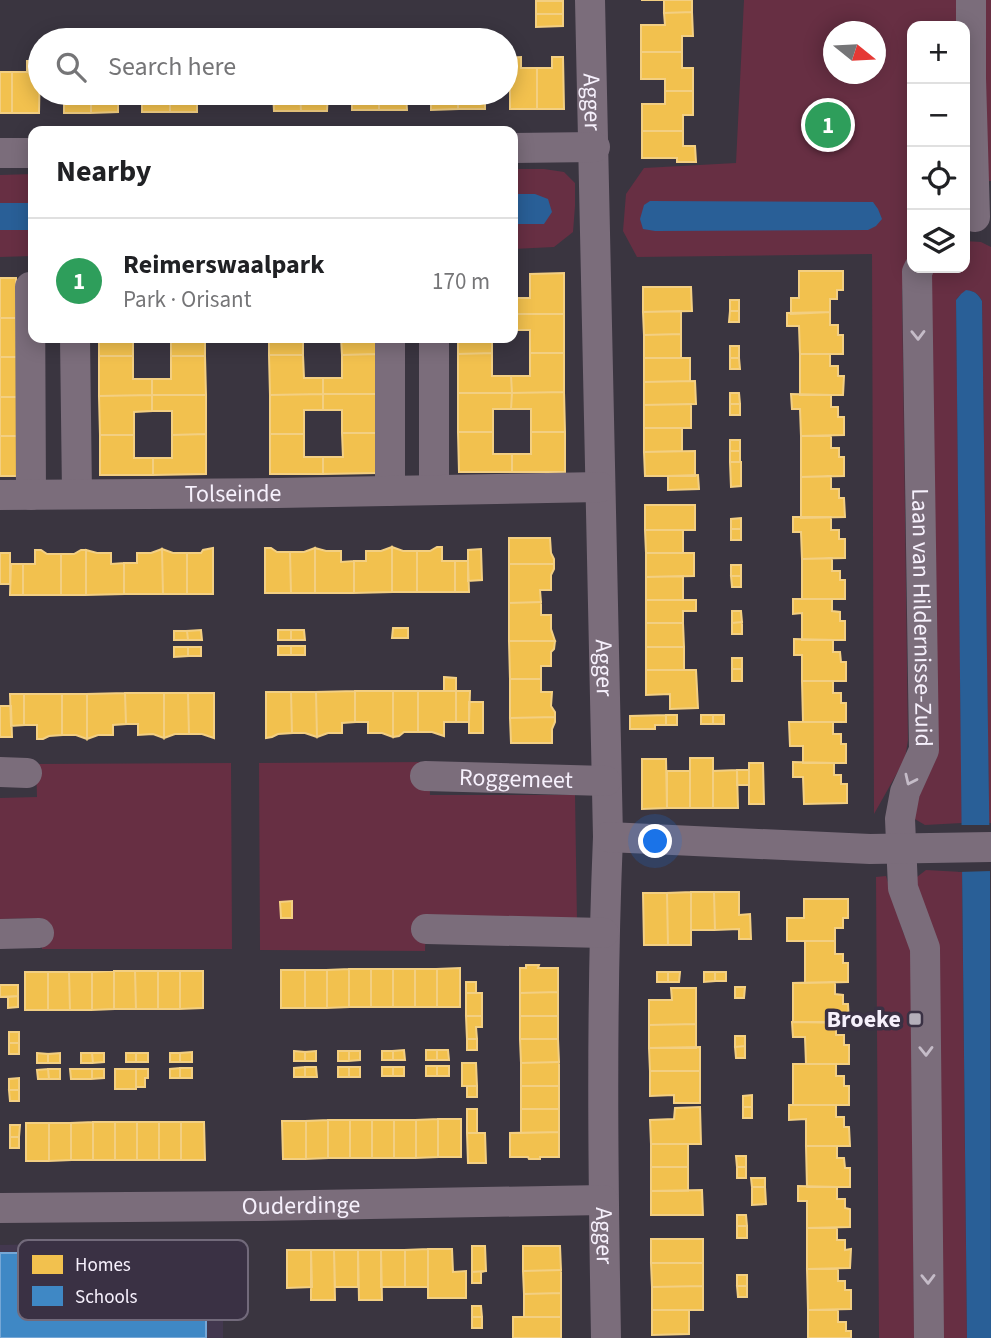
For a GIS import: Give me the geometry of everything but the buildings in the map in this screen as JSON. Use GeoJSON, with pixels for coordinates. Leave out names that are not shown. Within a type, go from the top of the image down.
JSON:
{"type":"FeatureCollection","features":[{"type":"Feature","properties":{"kind":"street","name":"Agger"},"geometry":{"type":"LineString","coordinates":[[590,0],[608,837],[604,933],[603,1200],[606,1338]]}},
{"type":"Feature","properties":{"kind":"street"},"geometry":{"type":"LineString","coordinates":[[971,0],[971,78],[977,220]]}},
{"type":"Feature","properties":{"kind":"street"},"geometry":{"type":"LineString","coordinates":[[518,148],[594,147]]}},
{"type":"Feature","properties":{"kind":"street"},"geometry":{"type":"LineString","coordinates":[[0,153],[28,153]]}},
{"type":"Feature","properties":{"kind":"street","name":"Laan van Hildernisse-Zuid"},"geometry":{"type":"LineString","coordinates":[[917,273],[924,750],[905,792],[900,819],[903,888],[925,948],[929,1338]]}},
{"type":"Feature","properties":{"kind":"street"},"geometry":{"type":"LineString","coordinates":[[30,343],[31,495]]}},
{"type":"Feature","properties":{"kind":"street"},"geometry":{"type":"LineString","coordinates":[[75,343],[78,494]]}},
{"type":"Feature","properties":{"kind":"street"},"geometry":{"type":"LineString","coordinates":[[390,343],[390,491]]}},
{"type":"Feature","properties":{"kind":"street"},"geometry":{"type":"LineString","coordinates":[[434,343],[434,490]]}},
{"type":"Feature","properties":{"kind":"street","name":"Tolseinde"},"geometry":{"type":"LineString","coordinates":[[0,495],[600,487]]}},
{"type":"Feature","properties":{"kind":"street","name":"Roggemeet"},"geometry":{"type":"LineString","coordinates":[[425,776],[606,781]]}},
{"type":"Feature","properties":{"kind":"street"},"geometry":{"type":"LineString","coordinates":[[608,837],[902,849],[991,847]]}},
{"type":"Feature","properties":{"kind":"street"},"geometry":{"type":"LineString","coordinates":[[426,929],[604,933]]}},
{"type":"Feature","properties":{"kind":"street"},"geometry":{"type":"LineString","coordinates":[[0,933],[39,933]]}},
{"type":"Feature","properties":{"kind":"street","name":"Ouderdinge"},"geometry":{"type":"LineString","coordinates":[[0,1208],[603,1200]]}},
{"type":"Feature","properties":{"kind":"shaded area"},"geometry":{"type":"Polygon","coordinates":[[[744,0],[991,0],[991,181],[970,181],[970,21],[907,21],[907,265],[902,291],[908,740],[905,759],[874,814],[872,254],[637,257],[623,231],[626,194],[644,168],[736,163],[744,0]]]}},
{"type":"Feature","properties":{"kind":"shaded area"},"geometry":{"type":"Polygon","coordinates":[[[518,169],[564,172],[575,183],[573,232],[554,247],[518,249],[518,224],[544,224],[535,194],[518,194],[518,169]]]}},
{"type":"Feature","properties":{"kind":"shaded area"},"geometry":{"type":"Polygon","coordinates":[[[28,174],[28,203],[0,203],[0,175],[28,174]]]}},
{"type":"Feature","properties":{"kind":"shaded area"},"geometry":{"type":"Polygon","coordinates":[[[0,230],[28,230],[28,256],[0,257],[0,230]]]}},
{"type":"Feature","properties":{"kind":"shaded area"},"geometry":{"type":"Polygon","coordinates":[[[970,241],[981,242],[991,247],[991,823],[982,301],[970,291],[963,293],[956,300],[962,823],[925,825],[913,818],[931,273],[970,273],[970,241]]]}},
{"type":"Feature","properties":{"kind":"shaded area"},"geometry":{"type":"Polygon","coordinates":[[[429,762],[430,795],[575,795],[577,922],[426,919],[425,951],[260,950],[259,763],[429,762]]]}},
{"type":"Feature","properties":{"kind":"shaded area"},"geometry":{"type":"Polygon","coordinates":[[[231,763],[232,949],[42,949],[42,918],[0,919],[0,798],[37,797],[36,764],[231,763]]]}},
{"type":"Feature","properties":{"kind":"shaded area"},"geometry":{"type":"Polygon","coordinates":[[[926,870],[962,872],[967,1338],[938,1338],[913,880],[926,870]]]}},
{"type":"Feature","properties":{"kind":"shaded area"},"geometry":{"type":"Polygon","coordinates":[[[886,876],[911,950],[914,1338],[879,1338],[876,877],[886,876]]]}},
{"type":"Feature","properties":{"kind":"shaded area"},"geometry":{"type":"Polygon","coordinates":[[[0,1245],[18,1245],[18,1320],[223,1320],[223,1338],[0,1338],[0,1245]]]}},
{"type":"Feature","properties":{"kind":"water"},"geometry":{"type":"Polygon","coordinates":[[[518,194],[535,194],[548,199],[552,212],[544,224],[518,224],[518,194]]]}},
{"type":"Feature","properties":{"kind":"water"},"geometry":{"type":"Polygon","coordinates":[[[650,201],[873,202],[882,219],[868,230],[655,231],[643,229],[640,219],[644,205],[650,201]]]}},
{"type":"Feature","properties":{"kind":"water"},"geometry":{"type":"Polygon","coordinates":[[[0,203],[28,203],[28,230],[0,230],[0,203]]]}},
{"type":"Feature","properties":{"kind":"water"},"geometry":{"type":"Polygon","coordinates":[[[966,290],[976,293],[982,301],[990,873],[991,1338],[967,1338],[956,300],[966,290]]]}},
{"type":"Feature","properties":{"kind":"pier"},"geometry":{"type":"Polygon","coordinates":[[[958,825],[991,825],[991,871],[958,872],[958,825]]]}},
{"type":"Feature","properties":{"kind":"place","name":"Reimerswaalpark"},"geometry":{"type":"Point","coordinates":[828,125]}},
{"type":"Feature","properties":{"kind":"place","name":"Broeke"},"geometry":{"type":"Point","coordinates":[915,1019]}}]}
